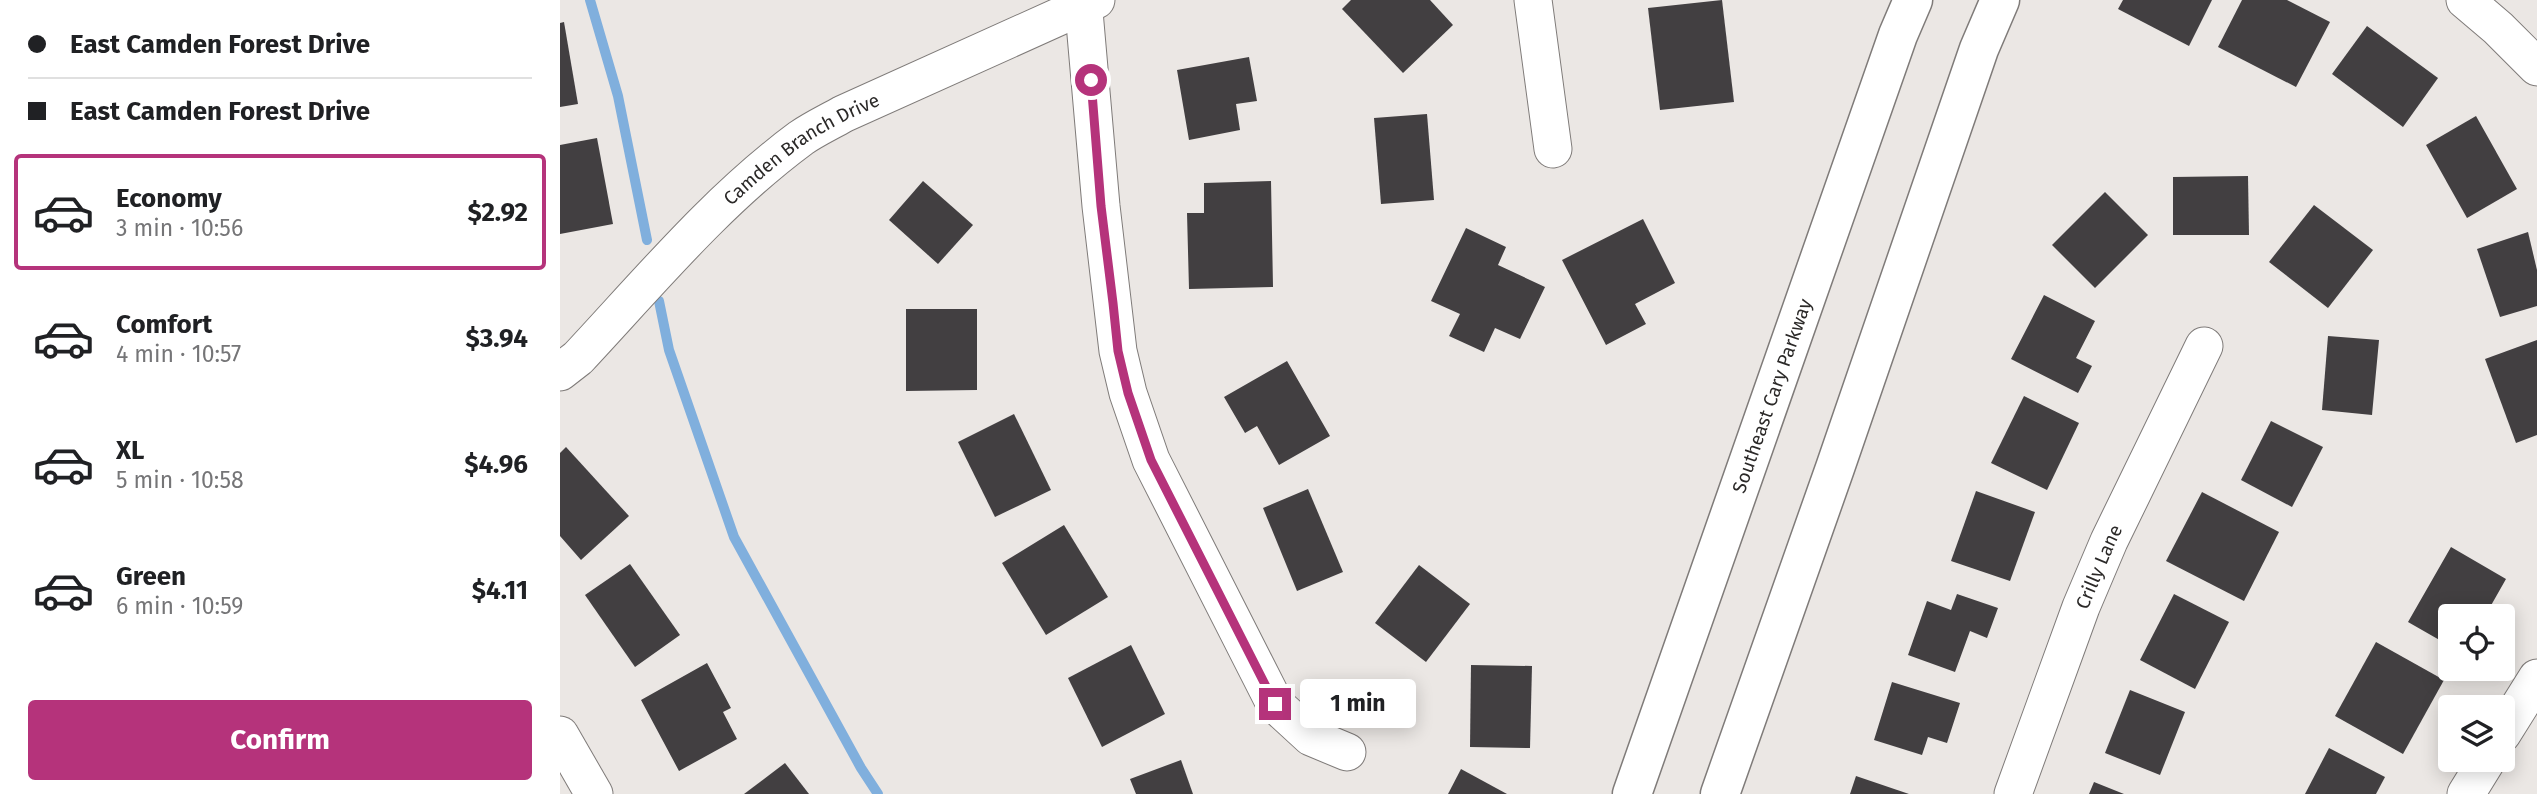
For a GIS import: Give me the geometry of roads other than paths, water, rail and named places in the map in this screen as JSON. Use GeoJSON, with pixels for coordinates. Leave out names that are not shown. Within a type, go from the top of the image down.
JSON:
{"type":"FeatureCollection","features":[{"type":"Feature","properties":{"kind":"main road","name":"Southeast Cary Parkway"},"geometry":{"type":"LineString","coordinates":[[1632,794],[1898,35],[1913,0]]}},
{"type":"Feature","properties":{"kind":"main road"},"geometry":{"type":"LineString","coordinates":[[1720,794],[1979,49],[2000,0]]}},
{"type":"Feature","properties":{"kind":"street"},"geometry":{"type":"LineString","coordinates":[[1533,0],[1553,149]]}},
{"type":"Feature","properties":{"kind":"street"},"geometry":{"type":"LineString","coordinates":[[2465,0],[2536,63]]}},
{"type":"Feature","properties":{"kind":"street"},"geometry":{"type":"LineString","coordinates":[[1088,2],[1101,206],[1118,351],[1138,424],[1151,460],[1275,704],[1311,737],[1347,752]]}},
{"type":"Feature","properties":{"kind":"street","name":"Camden Branch Drive"},"geometry":{"type":"LineString","coordinates":[[560,372],[578,358],[707,220],[753,177],[803,137],[843,114],[1088,2]]}},
{"type":"Feature","properties":{"kind":"street","name":"Crilly Lane"},"geometry":{"type":"LineString","coordinates":[[2013,794],[2081,607],[2109,541],[2204,346]]}},
{"type":"Feature","properties":{"kind":"street"},"geometry":{"type":"LineString","coordinates":[[2515,713],[2537,678]]}},
{"type":"Feature","properties":{"kind":"street"},"geometry":{"type":"LineString","coordinates":[[560,734],[594,794]]}},
{"type":"Feature","properties":{"kind":"street"},"geometry":{"type":"LineString","coordinates":[[2466,794],[2480,772]]}},
{"type":"Feature","properties":{"kind":"waterway"},"geometry":{"type":"LineString","coordinates":[[590,0],[618,96],[647,240]]}},
{"type":"Feature","properties":{"kind":"waterway"},"geometry":{"type":"LineString","coordinates":[[659,301],[669,350],[734,537],[861,768],[878,794]]}}]}
